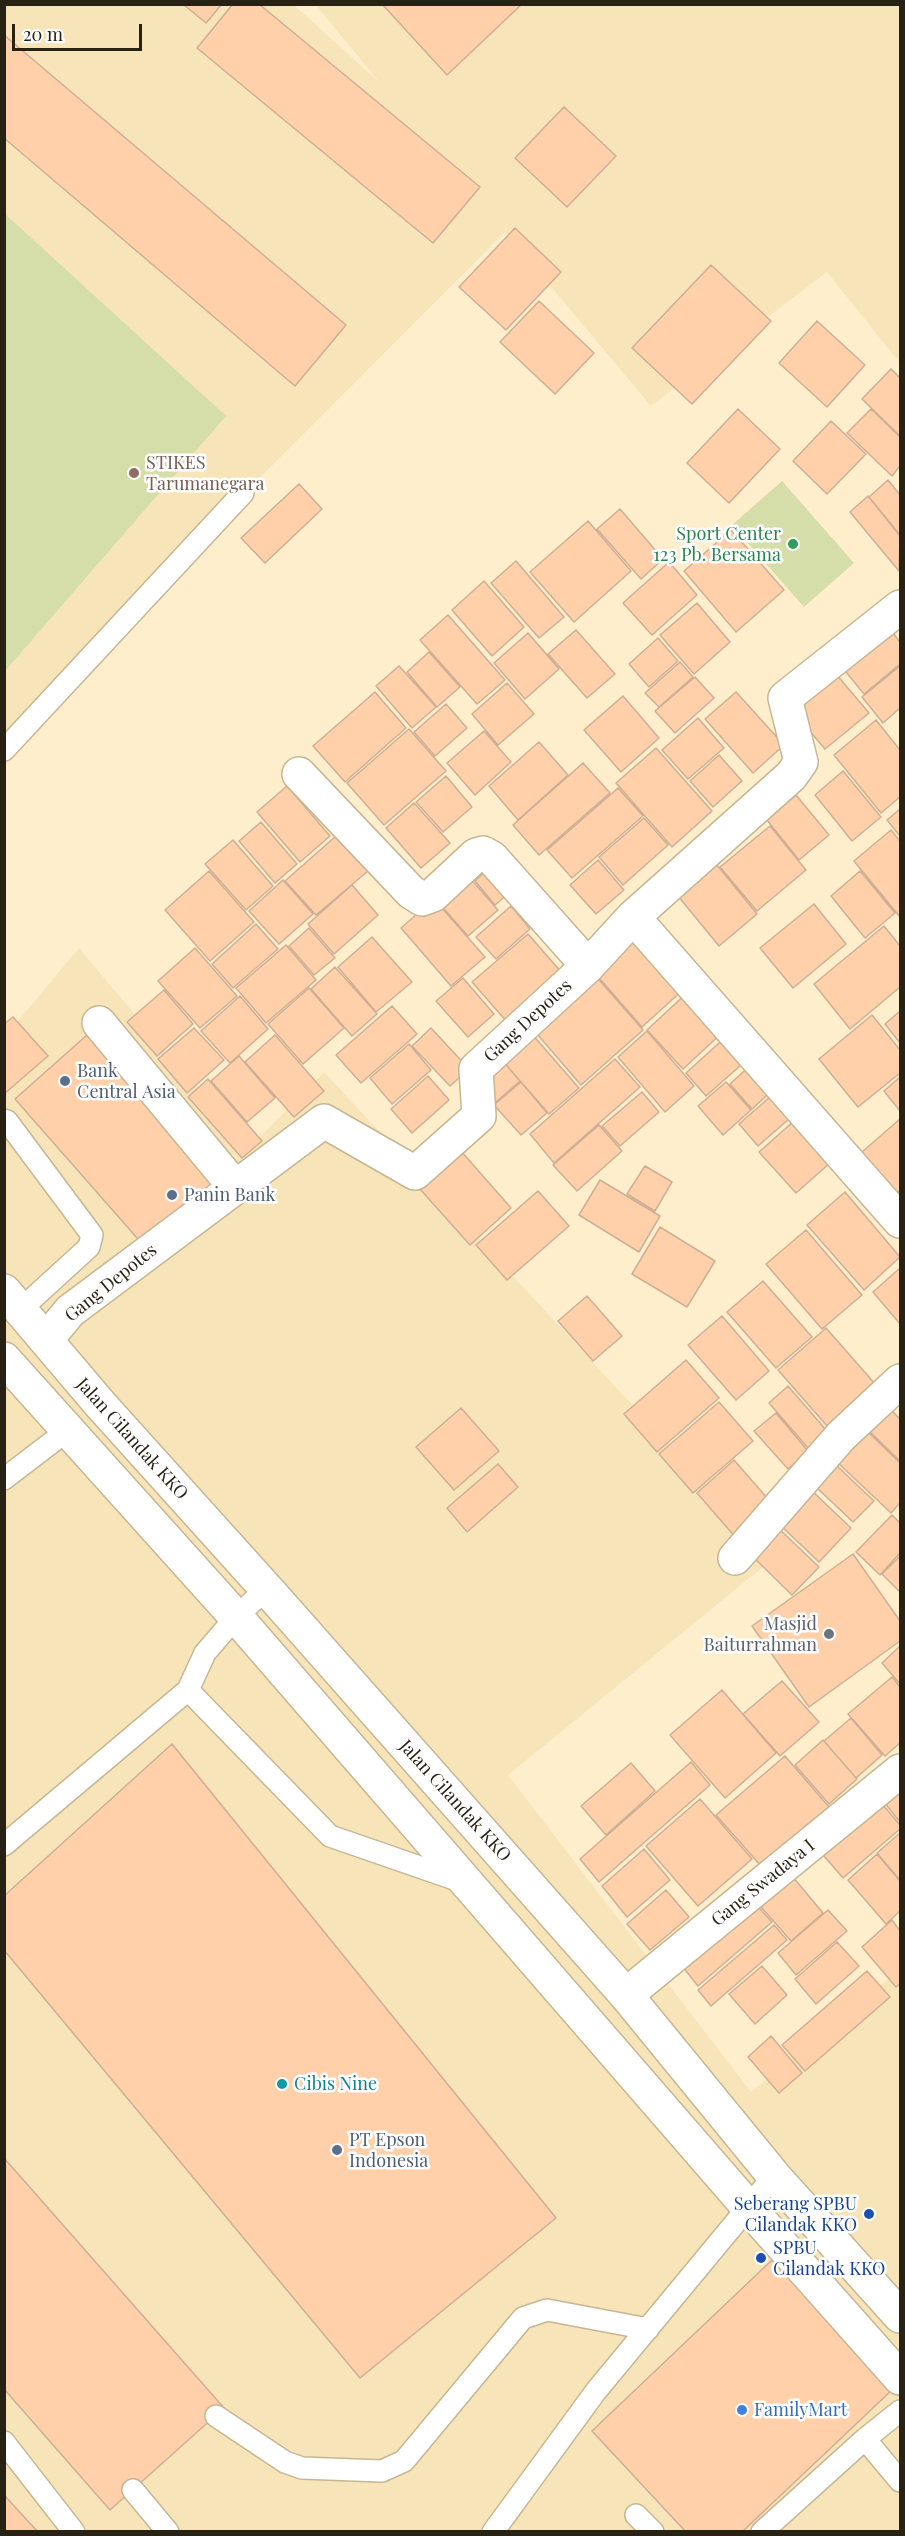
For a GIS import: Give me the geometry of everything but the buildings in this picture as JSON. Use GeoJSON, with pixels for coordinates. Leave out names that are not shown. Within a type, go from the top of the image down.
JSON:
{"type":"FeatureCollection","features":[{"type":"Feature","properties":{"kind":"street","name":"Gang Depotes"},"geometry":{"type":"LineString","coordinates":[[46,1340],[70,1311],[324,1121],[415,1173],[479,1116],[476,1069],[588,966],[633,917],[791,776],[801,762],[784,698],[900,607]]}},
{"type":"Feature","properties":{"kind":"street"},"geometry":{"type":"LineString","coordinates":[[299,774],[411,892],[422,899],[433,895],[476,855],[483,853],[492,858],[588,966]]}},
{"type":"Feature","properties":{"kind":"street"},"geometry":{"type":"LineString","coordinates":[[633,917],[900,1221]]}},
{"type":"Feature","properties":{"kind":"street"},"geometry":{"type":"LineString","coordinates":[[99,1023],[234,1187]]}},
{"type":"Feature","properties":{"kind":"street","name":"Jalan Cilandak KKO"},"geometry":{"type":"LineString","coordinates":[[12,1301],[100,1404],[626,1995],[774,2176],[900,2316]]}},
{"type":"Feature","properties":{"kind":"street"},"geometry":{"type":"LineString","coordinates":[[46,1340],[6,1361],[236,1617],[748,2207],[900,2378]]}},
{"type":"Feature","properties":{"kind":"street"},"geometry":{"type":"LineString","coordinates":[[735,1558],[842,1436],[900,1381]]}},
{"type":"Feature","properties":{"kind":"street"},"geometry":{"type":"LineString","coordinates":[[68,1430],[100,1404]]}},
{"type":"Feature","properties":{"kind":"street","name":"Gang Swadaya I"},"geometry":{"type":"LineString","coordinates":[[626,1995],[900,1772]]}},
{"type":"Feature","properties":{"kind":"lane"},"geometry":{"type":"LineString","coordinates":[[4,750],[243,493]]}},
{"type":"Feature","properties":{"kind":"lane"},"geometry":{"type":"LineString","coordinates":[[4,1120],[8,1120],[92,1235],[89,1247],[12,1301]]}},
{"type":"Feature","properties":{"kind":"lane"},"geometry":{"type":"LineString","coordinates":[[4,1479],[68,1430]]}},
{"type":"Feature","properties":{"kind":"lane"},"geometry":{"type":"LineString","coordinates":[[4,1845],[188,1690],[205,1653],[236,1617],[266,1589]]}},
{"type":"Feature","properties":{"kind":"lane"},"geometry":{"type":"LineString","coordinates":[[188,1690],[330,1836],[468,1884]]}},
{"type":"Feature","properties":{"kind":"lane"},"geometry":{"type":"LineString","coordinates":[[493,2532],[596,2391],[774,2176]]}},
{"type":"Feature","properties":{"kind":"lane"},"geometry":{"type":"LineString","coordinates":[[216,2416],[285,2462],[302,2469],[382,2471],[404,2462],[523,2318],[547,2310],[648,2329]]}},
{"type":"Feature","properties":{"kind":"lane"},"geometry":{"type":"LineString","coordinates":[[762,2532],[864,2439],[900,2411]]}},
{"type":"Feature","properties":{"kind":"lane"},"geometry":{"type":"LineString","coordinates":[[864,2439],[900,2481]]}},
{"type":"Feature","properties":{"kind":"lane"},"geometry":{"type":"LineString","coordinates":[[4,2442],[74,2532]]}},
{"type":"Feature","properties":{"kind":"lane"},"geometry":{"type":"LineString","coordinates":[[133,2490],[168,2532]]}},
{"type":"Feature","properties":{"kind":"lane"},"geometry":{"type":"LineString","coordinates":[[636,2515],[653,2532]]}},
{"type":"Feature","properties":{"kind":"shaded area"},"geometry":{"type":"Polygon","coordinates":[[[5,5],[294,5],[380,83],[316,5],[900,5],[900,363],[827,272],[651,406],[505,232],[5,733],[5,5]]]}},
{"type":"Feature","properties":{"kind":"shaded area"},"geometry":{"type":"Polygon","coordinates":[[[79,948],[248,1149],[324,1072],[774,1558],[508,1775],[751,2092],[900,1969],[900,2531],[5,2532],[4,1038],[79,948]]]}},
{"type":"Feature","properties":{"kind":"green space"},"geometry":{"type":"Polygon","coordinates":[[[5,214],[226,416],[5,671],[5,214]]]}},
{"type":"Feature","properties":{"kind":"green space","name":"Sport Center 123 Pb. Bersama"},"geometry":{"type":"Polygon","coordinates":[[[782,481],[854,563],[804,607],[732,525],[782,481]]]}},
{"type":"Feature","properties":{"kind":"place","name":"STIKES Tarumanegara"},"geometry":{"type":"Point","coordinates":[134,473]}},
{"type":"Feature","properties":{"kind":"place","name":"Sport Center 123 Pb. Bersama"},"geometry":{"type":"Point","coordinates":[793,544]}},
{"type":"Feature","properties":{"kind":"place","name":"Bank Central Asia"},"geometry":{"type":"Point","coordinates":[65,1081]}},
{"type":"Feature","properties":{"kind":"place","name":"Panin Bank"},"geometry":{"type":"Point","coordinates":[172,1195]}},
{"type":"Feature","properties":{"kind":"place","name":"Masjid Baiturrahman"},"geometry":{"type":"Point","coordinates":[829,1634]}},
{"type":"Feature","properties":{"kind":"place","name":"Cibis Nine"},"geometry":{"type":"Point","coordinates":[282,2084]}},
{"type":"Feature","properties":{"kind":"place","name":"PT Epson Indonesia"},"geometry":{"type":"Point","coordinates":[337,2150]}},
{"type":"Feature","properties":{"kind":"place","name":"Seberang SPBU Cilandak KKO"},"geometry":{"type":"Point","coordinates":[869,2214]}},
{"type":"Feature","properties":{"kind":"place","name":"SPBU Cilandak KKO"},"geometry":{"type":"Point","coordinates":[761,2258]}},
{"type":"Feature","properties":{"kind":"place","name":"FamilyMart"},"geometry":{"type":"Point","coordinates":[742,2410]}}]}
